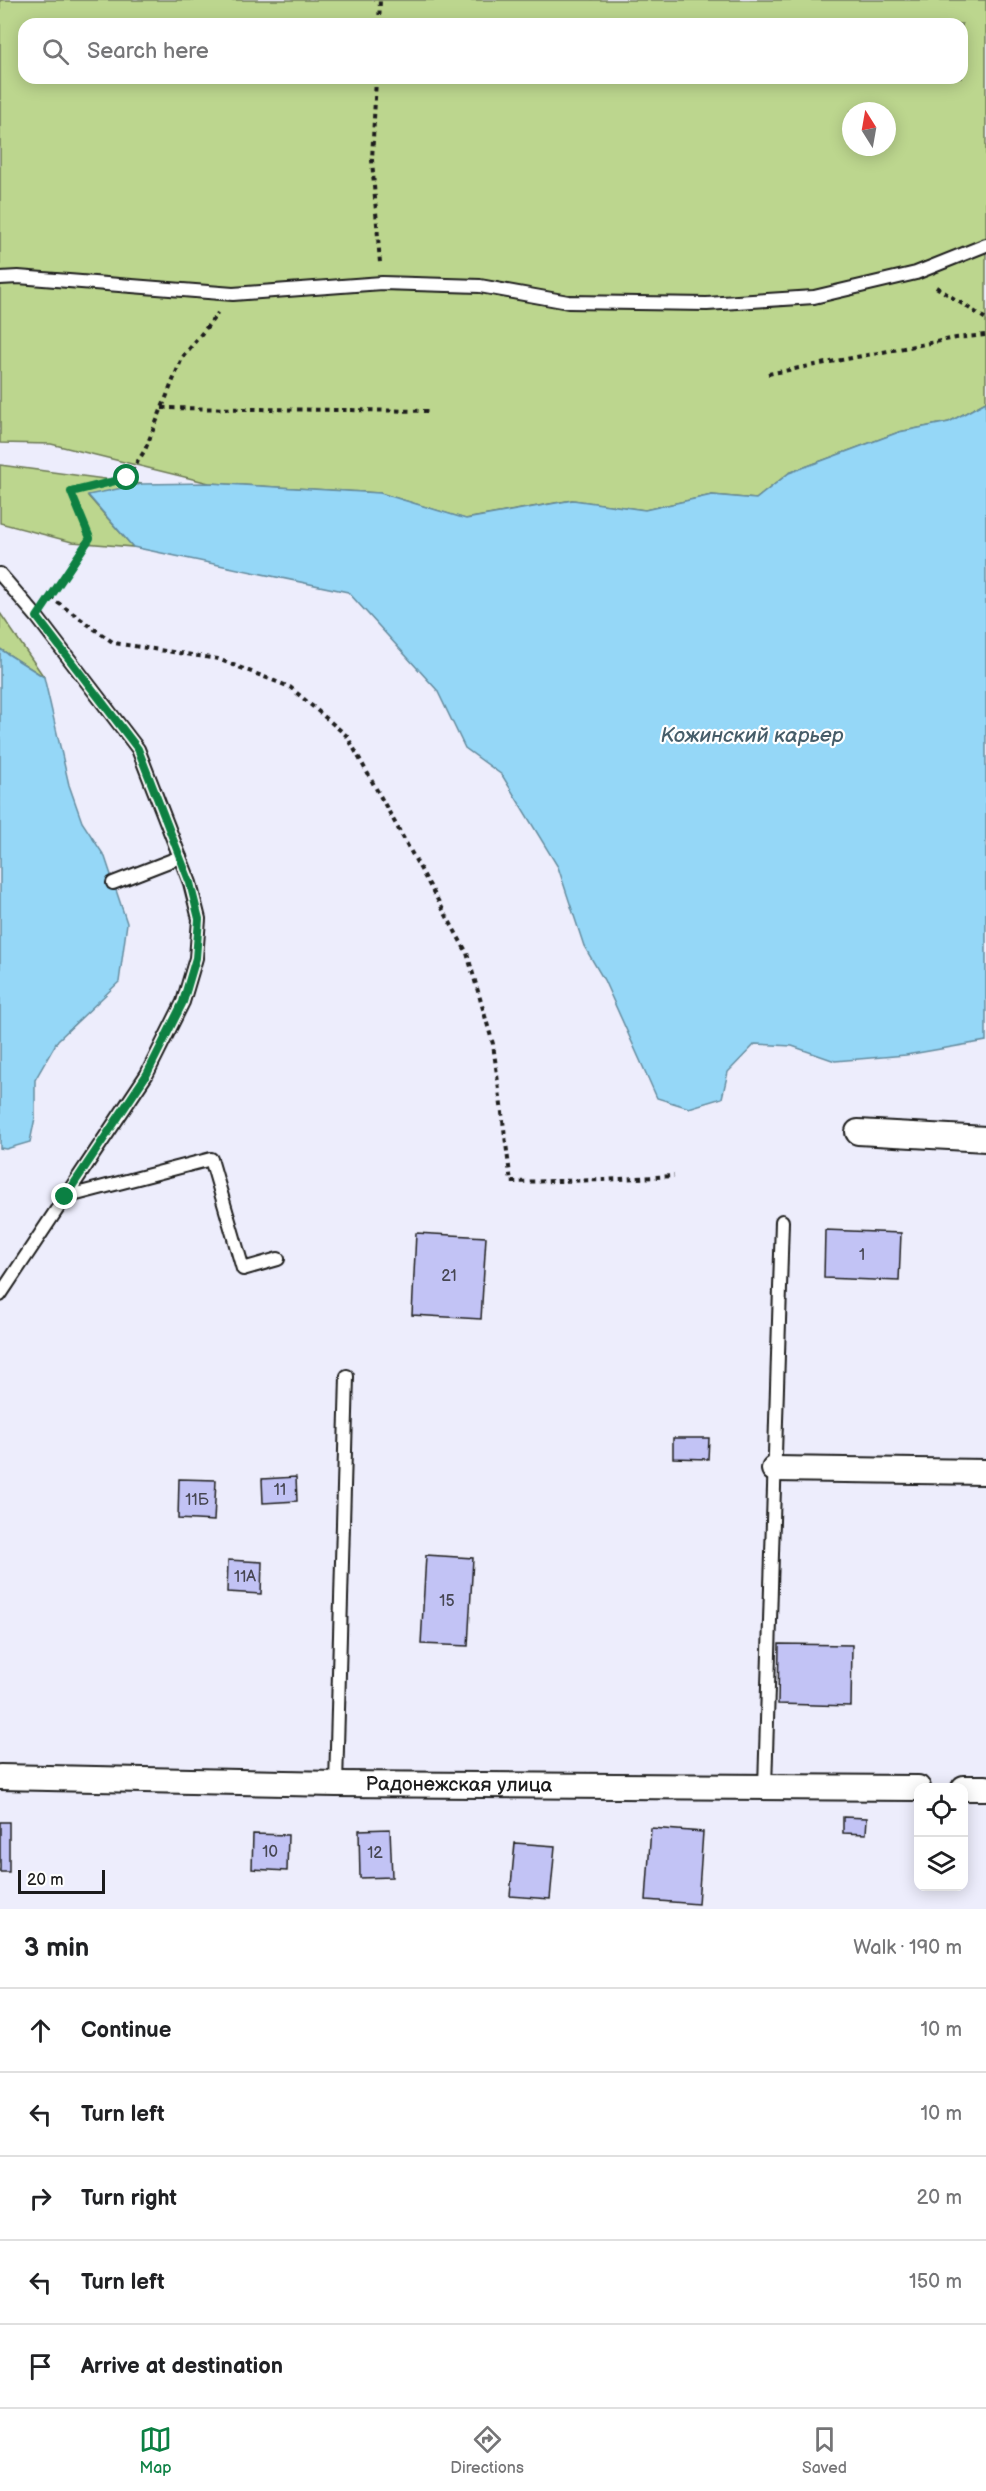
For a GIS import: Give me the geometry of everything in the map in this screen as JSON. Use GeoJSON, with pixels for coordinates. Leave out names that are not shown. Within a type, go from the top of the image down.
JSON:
{"type":"FeatureCollection","features":[{"type":"Feature","properties":{"kind":"street"},"geometry":{"type":"LineString","coordinates":[[858,1132],[986,1139]]}},
{"type":"Feature","properties":{"kind":"street"},"geometry":{"type":"LineString","coordinates":[[774,1468],[986,1472]]}},
{"type":"Feature","properties":{"kind":"street","name":"Радонежская улица"},"geometry":{"type":"LineString","coordinates":[[0,1777],[336,1784],[914,1788]]}},
{"type":"Feature","properties":{"kind":"street"},"geometry":{"type":"LineString","coordinates":[[968,1788],[986,1788]]}},
{"type":"Feature","properties":{"kind":"lane"},"geometry":{"type":"LineString","coordinates":[[0,278],[18,277],[233,294],[382,283],[480,286],[568,302],[707,304],[814,297],[916,273],[986,245]]}},
{"type":"Feature","properties":{"kind":"lane"},"geometry":{"type":"LineString","coordinates":[[0,574],[37,617],[138,749],[190,883],[199,919],[196,958],[183,1002],[147,1074],[0,1295]]}},
{"type":"Feature","properties":{"kind":"lane"},"geometry":{"type":"LineString","coordinates":[[113,883],[180,857]]}},
{"type":"Feature","properties":{"kind":"lane"},"geometry":{"type":"LineString","coordinates":[[65,1197],[211,1159],[243,1269],[278,1259]]}},
{"type":"Feature","properties":{"kind":"lane"},"geometry":{"type":"LineString","coordinates":[[765,1787],[782,1221]]}},
{"type":"Feature","properties":{"kind":"lane"},"geometry":{"type":"LineString","coordinates":[[336,1784],[346,1376]]}},
{"type":"Feature","properties":{"kind":"path"},"geometry":{"type":"LineString","coordinates":[[379,18],[380,0]]}},
{"type":"Feature","properties":{"kind":"path"},"geometry":{"type":"LineString","coordinates":[[376,84],[372,160],[382,283]]}},
{"type":"Feature","properties":{"kind":"path"},"geometry":{"type":"LineString","coordinates":[[916,273],[986,319]]}},
{"type":"Feature","properties":{"kind":"path"},"geometry":{"type":"LineString","coordinates":[[37,617],[90,538],[71,492],[127,478],[145,450],[182,358],[233,294]]}},
{"type":"Feature","properties":{"kind":"path"},"geometry":{"type":"LineString","coordinates":[[768,374],[986,335]]}},
{"type":"Feature","properties":{"kind":"path"},"geometry":{"type":"LineString","coordinates":[[162,408],[431,411]]}},
{"type":"Feature","properties":{"kind":"path"},"geometry":{"type":"LineString","coordinates":[[50,597],[114,643],[218,659],[290,687],[347,736],[466,953],[493,1044],[510,1182],[674,1176]]}},
{"type":"Feature","properties":{"kind":"green space"},"geometry":{"type":"Polygon","coordinates":[[[0,0],[986,0],[986,402],[949,422],[899,432],[789,473],[756,499],[712,495],[645,510],[572,500],[465,519],[380,493],[209,483],[51,444],[0,443],[0,0]]]}},
{"type":"Feature","properties":{"kind":"green space"},"geometry":{"type":"Polygon","coordinates":[[[0,465],[142,484],[88,496],[133,547],[72,542],[0,523],[0,465]]]}},
{"type":"Feature","properties":{"kind":"green space"},"geometry":{"type":"Polygon","coordinates":[[[0,613],[44,677],[0,649],[0,613]]]}},
{"type":"Feature","properties":{"kind":"water","name":"Кожинский карьер"},"geometry":{"type":"Polygon","coordinates":[[[986,402],[986,1041],[906,1055],[835,1061],[792,1046],[755,1044],[728,1072],[722,1098],[689,1108],[657,1098],[604,980],[584,946],[558,867],[502,775],[465,748],[437,690],[348,592],[133,547],[88,495],[142,484],[209,483],[380,493],[466,519],[573,500],[645,510],[712,495],[756,499],[789,473],[899,432],[949,422],[986,402]]]}},
{"type":"Feature","properties":{"kind":"water"},"geometry":{"type":"Polygon","coordinates":[[[0,649],[44,677],[69,785],[82,822],[105,857],[127,923],[119,982],[58,1040],[35,1080],[35,1118],[30,1142],[6,1149],[0,1148],[0,649]]]}},
{"type":"Feature","properties":{"kind":"building"},"geometry":{"type":"Polygon","coordinates":[[[825,1230],[901,1233],[899,1281],[824,1278],[825,1230]]]}},
{"type":"Feature","properties":{"kind":"building"},"geometry":{"type":"Polygon","coordinates":[[[416,1233],[486,1237],[481,1319],[412,1315],[416,1233]]]}},
{"type":"Feature","properties":{"kind":"building"},"geometry":{"type":"Polygon","coordinates":[[[673,1438],[709,1438],[708,1459],[673,1458],[673,1438]]]}},
{"type":"Feature","properties":{"kind":"building"},"geometry":{"type":"Polygon","coordinates":[[[296,1477],[297,1501],[263,1503],[262,1479],[296,1477]]]}},
{"type":"Feature","properties":{"kind":"building"},"geometry":{"type":"Polygon","coordinates":[[[179,1479],[216,1480],[214,1521],[178,1519],[179,1479]]]}},
{"type":"Feature","properties":{"kind":"building"},"geometry":{"type":"Polygon","coordinates":[[[426,1555],[473,1558],[468,1646],[421,1644],[426,1555]]]}},
{"type":"Feature","properties":{"kind":"building"},"geometry":{"type":"Polygon","coordinates":[[[228,1560],[262,1562],[261,1594],[227,1592],[228,1560]]]}},
{"type":"Feature","properties":{"kind":"building"},"geometry":{"type":"Polygon","coordinates":[[[779,1644],[852,1645],[851,1706],[778,1704],[779,1644]]]}},
{"type":"Feature","properties":{"kind":"building"},"geometry":{"type":"Polygon","coordinates":[[[843,1817],[867,1818],[866,1834],[843,1833],[843,1817]]]}},
{"type":"Feature","properties":{"kind":"building"},"geometry":{"type":"Polygon","coordinates":[[[0,1822],[9,1822],[9,1872],[0,1872],[0,1822]]]}},
{"type":"Feature","properties":{"kind":"building"},"geometry":{"type":"Polygon","coordinates":[[[651,1828],[703,1832],[698,1904],[646,1900],[651,1828]]]}},
{"type":"Feature","properties":{"kind":"building"},"geometry":{"type":"Polygon","coordinates":[[[390,1829],[392,1877],[360,1878],[359,1830],[390,1829]]]}},
{"type":"Feature","properties":{"kind":"building"},"geometry":{"type":"Polygon","coordinates":[[[253,1834],[288,1835],[287,1871],[252,1869],[253,1834]]]}},
{"type":"Feature","properties":{"kind":"building"},"geometry":{"type":"Polygon","coordinates":[[[515,1843],[555,1846],[550,1899],[510,1896],[515,1843]]]}},
{"type":"Feature","properties":{"kind":"route"},"geometry":{"type":"LineString","coordinates":[[65,1197],[147,1074],[183,1002],[196,958],[199,919],[190,883],[138,749],[37,617],[90,538],[71,492],[127,478]]}}]}
